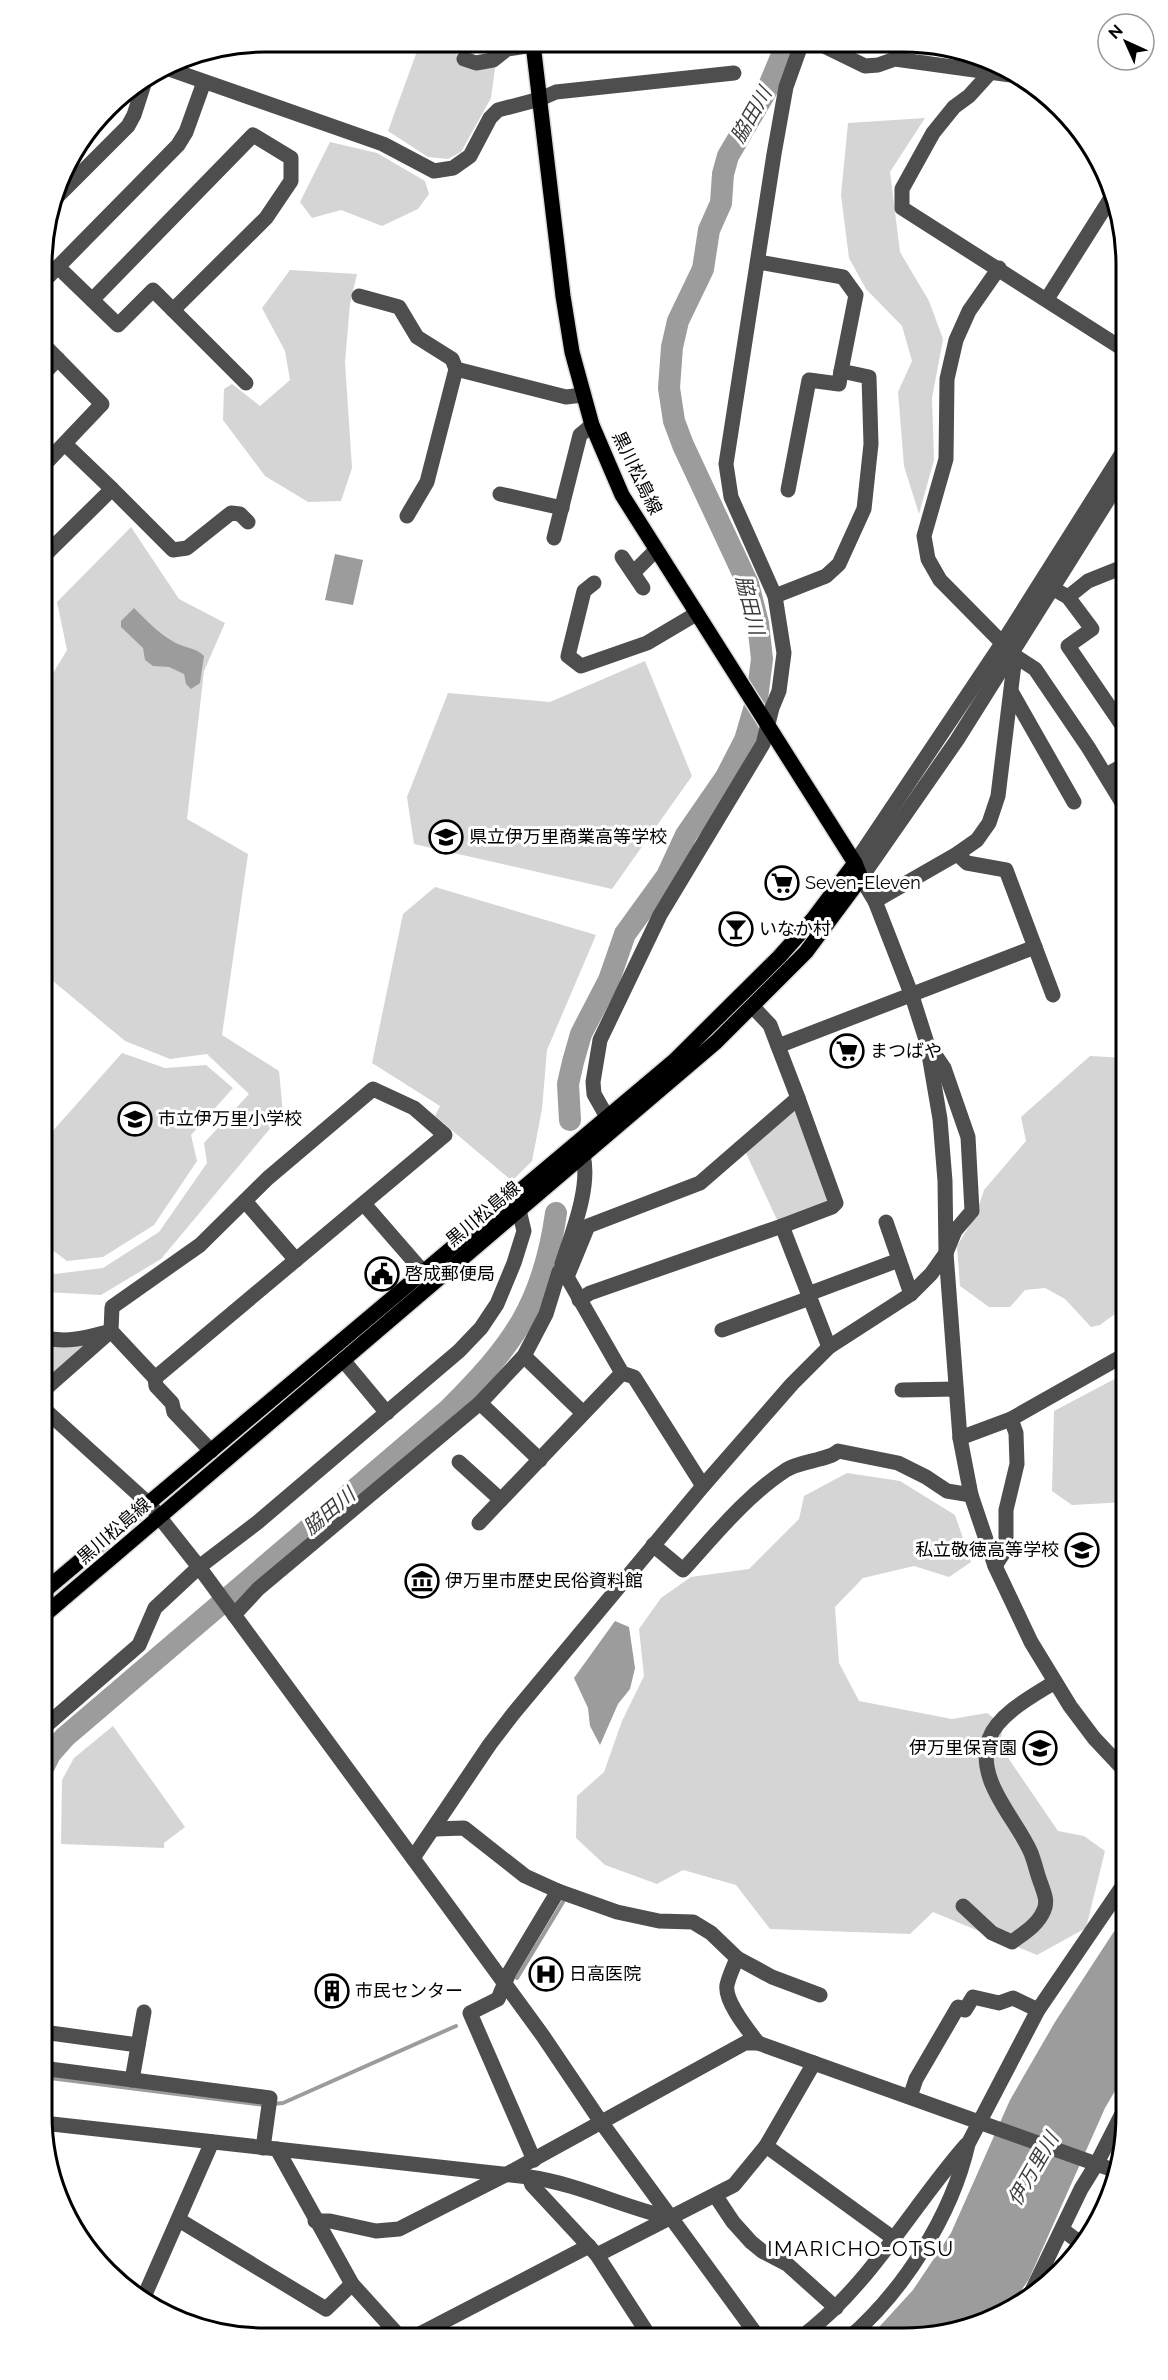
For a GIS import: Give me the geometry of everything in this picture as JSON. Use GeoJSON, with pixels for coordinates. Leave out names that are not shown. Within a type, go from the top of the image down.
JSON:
{"type":"FeatureCollection","features":[{"type":"Feature","properties":{"kind":"main road","name":"黒川松島線"},"geometry":{"type":"LineString","coordinates":[[52,1584],[211,1451],[428,1277],[519,1210],[700,1056],[753,1007],[806,952],[861,878],[855,863],[622,495],[592,425],[572,352],[563,296],[534,53]]}},
{"type":"Feature","properties":{"kind":"main road","name":"黒川松島線"},"geometry":{"type":"LineString","coordinates":[[52,1609],[343,1360],[428,1277],[607,1118],[675,1061],[733,1004],[813,919],[855,863]]}},
{"type":"Feature","properties":{"kind":"street"},"geometry":{"type":"LineString","coordinates":[[607,1118],[594,1094],[593,1082],[600,1040],[660,915],[763,744],[779,691],[784,653],[775,596],[731,497],[726,465],[774,154],[786,87],[798,52]]}},
{"type":"Feature","properties":{"kind":"street"},"geometry":{"type":"LineString","coordinates":[[837,52],[865,66],[878,65],[895,59],[998,75]]}},
{"type":"Feature","properties":{"kind":"street"},"geometry":{"type":"LineString","coordinates":[[464,58],[476,63],[492,60],[502,53]]}},
{"type":"Feature","properties":{"kind":"street"},"geometry":{"type":"LineString","coordinates":[[177,72],[383,144],[434,171],[453,168],[470,156],[490,118],[498,110],[556,93],[734,73]]}},
{"type":"Feature","properties":{"kind":"street"},"geometry":{"type":"LineString","coordinates":[[989,74],[969,96],[954,107],[933,133],[902,189],[902,208],[1116,344]]}},
{"type":"Feature","properties":{"kind":"street"},"geometry":{"type":"LineString","coordinates":[[52,273],[178,146],[186,132],[204,82]]}},
{"type":"Feature","properties":{"kind":"street"},"geometry":{"type":"LineString","coordinates":[[68,186],[128,126],[141,92]]}},
{"type":"Feature","properties":{"kind":"street"},"geometry":{"type":"LineString","coordinates":[[92,300],[253,135],[291,158],[291,181],[266,218],[174,310]]}},
{"type":"Feature","properties":{"kind":"street"},"geometry":{"type":"LineString","coordinates":[[1047,299],[1106,205]]}},
{"type":"Feature","properties":{"kind":"street"},"geometry":{"type":"LineString","coordinates":[[758,262],[843,277],[856,294],[838,384],[809,380],[788,490]]}},
{"type":"Feature","properties":{"kind":"street"},"geometry":{"type":"LineString","coordinates":[[58,267],[118,325],[153,290],[246,383]]}},
{"type":"Feature","properties":{"kind":"street"},"geometry":{"type":"LineString","coordinates":[[999,268],[969,311],[956,340],[946,379],[946,459],[924,536],[928,559],[940,580],[1010,650],[1035,669],[1116,792]]}},
{"type":"Feature","properties":{"kind":"street"},"geometry":{"type":"LineString","coordinates":[[359,296],[399,307],[417,337],[452,359],[456,369],[427,482],[407,516]]}},
{"type":"Feature","properties":{"kind":"street"},"geometry":{"type":"LineString","coordinates":[[52,353],[102,404],[52,457]]}},
{"type":"Feature","properties":{"kind":"street"},"geometry":{"type":"LineString","coordinates":[[52,365],[58,359]]}},
{"type":"Feature","properties":{"kind":"street"},"geometry":{"type":"LineString","coordinates":[[456,369],[566,397],[583,395]]}},
{"type":"Feature","properties":{"kind":"street"},"geometry":{"type":"LineString","coordinates":[[775,596],[826,576],[839,564],[864,509],[871,444],[869,377],[841,371]]}},
{"type":"Feature","properties":{"kind":"street"},"geometry":{"type":"LineString","coordinates":[[554,538],[580,435],[592,425]]}},
{"type":"Feature","properties":{"kind":"street"},"geometry":{"type":"LineString","coordinates":[[65,444],[173,550],[187,548],[231,513],[240,514],[248,522]]}},
{"type":"Feature","properties":{"kind":"street"},"geometry":{"type":"LineString","coordinates":[[1116,481],[1046,585],[957,740],[861,878],[875,901],[912,996],[927,1043],[940,1119],[945,1181],[946,1252],[960,1438],[971,1495],[995,1566],[1031,1642],[1055,1682],[1094,1738],[1116,1761]]}},
{"type":"Feature","properties":{"kind":"street"},"geometry":{"type":"LineString","coordinates":[[52,548],[112,489]]}},
{"type":"Feature","properties":{"kind":"street"},"geometry":{"type":"LineString","coordinates":[[500,494],[562,508]]}},
{"type":"Feature","properties":{"kind":"street"},"geometry":{"type":"LineString","coordinates":[[633,573],[656,550]]}},
{"type":"Feature","properties":{"kind":"street"},"geometry":{"type":"LineString","coordinates":[[622,557],[643,588]]}},
{"type":"Feature","properties":{"kind":"street"},"geometry":{"type":"LineString","coordinates":[[1068,597],[1088,581],[1116,569]]}},
{"type":"Feature","properties":{"kind":"street"},"geometry":{"type":"LineString","coordinates":[[594,583],[584,591],[568,656],[581,666],[647,643],[696,614]]}},
{"type":"Feature","properties":{"kind":"street"},"geometry":{"type":"LineString","coordinates":[[1046,585],[1068,597],[1092,629],[1068,646],[1116,716]]}},
{"type":"Feature","properties":{"kind":"street"},"geometry":{"type":"LineString","coordinates":[[875,901],[957,854],[977,840],[989,823],[998,796],[1012,693],[1010,650]]}},
{"type":"Feature","properties":{"kind":"street"},"geometry":{"type":"LineString","coordinates":[[855,863],[1010,650]]}},
{"type":"Feature","properties":{"kind":"street"},"geometry":{"type":"LineString","coordinates":[[1012,693],[1074,802]]}},
{"type":"Feature","properties":{"kind":"street"},"geometry":{"type":"LineString","coordinates":[[1106,775],[1116,770]]}},
{"type":"Feature","properties":{"kind":"street"},"geometry":{"type":"LineString","coordinates":[[957,854],[967,863],[1005,870],[1053,995]]}},
{"type":"Feature","properties":{"kind":"street"},"geometry":{"type":"LineString","coordinates":[[778,1046],[1035,947]]}},
{"type":"Feature","properties":{"kind":"street"},"geometry":{"type":"LineString","coordinates":[[579,1300],[590,1293],[782,1226],[836,1203],[770,1025],[753,1007]]}},
{"type":"Feature","properties":{"kind":"street"},"geometry":{"type":"LineString","coordinates":[[413,1858],[435,1829],[501,1729],[703,1486],[792,1384],[829,1347],[911,1294],[931,1274],[946,1252],[954,1231],[972,1211],[968,1137],[944,1068],[927,1043]]}},
{"type":"Feature","properties":{"kind":"street"},"geometry":{"type":"LineString","coordinates":[[155,1378],[445,1136],[414,1108],[373,1089],[268,1178],[200,1245],[112,1307],[111,1331],[155,1378],[156,1386],[172,1403],[174,1412],[211,1451]]}},
{"type":"Feature","properties":{"kind":"street"},"geometry":{"type":"LineString","coordinates":[[234,1615],[258,1590],[480,1404],[524,1356],[588,1226],[700,1183],[798,1098]]}},
{"type":"Feature","properties":{"kind":"street"},"geometry":{"type":"LineString","coordinates":[[583,1155],[586,1167],[578,1217],[563,1274],[622,1372],[634,1377],[703,1486]]}},
{"type":"Feature","properties":{"kind":"street"},"geometry":{"type":"LineString","coordinates":[[245,1201],[296,1260]]}},
{"type":"Feature","properties":{"kind":"street"},"geometry":{"type":"LineString","coordinates":[[364,1204],[428,1277]]}},
{"type":"Feature","properties":{"kind":"street"},"geometry":{"type":"LineString","coordinates":[[52,1720],[139,1645],[155,1608],[199,1567],[258,1522],[459,1352],[481,1328],[497,1304],[514,1263],[524,1231],[519,1210]]}},
{"type":"Feature","properties":{"kind":"street"},"geometry":{"type":"LineString","coordinates":[[886,1222],[911,1294]]}},
{"type":"Feature","properties":{"kind":"street"},"geometry":{"type":"LineString","coordinates":[[782,1226],[829,1347]]}},
{"type":"Feature","properties":{"kind":"street"},"geometry":{"type":"LineString","coordinates":[[722,1330],[899,1260]]}},
{"type":"Feature","properties":{"kind":"street"},"geometry":{"type":"LineString","coordinates":[[52,1340],[75,1340],[111,1331]]}},
{"type":"Feature","properties":{"kind":"street"},"geometry":{"type":"LineString","coordinates":[[52,1383],[111,1331]]}},
{"type":"Feature","properties":{"kind":"street"},"geometry":{"type":"LineString","coordinates":[[524,1356],[584,1413]]}},
{"type":"Feature","properties":{"kind":"street"},"geometry":{"type":"LineString","coordinates":[[343,1360],[387,1413]]}},
{"type":"Feature","properties":{"kind":"street"},"geometry":{"type":"LineString","coordinates":[[960,1438],[1011,1419],[1116,1360]]}},
{"type":"Feature","properties":{"kind":"street"},"geometry":{"type":"LineString","coordinates":[[479,1523],[622,1372]]}},
{"type":"Feature","properties":{"kind":"street"},"geometry":{"type":"LineString","coordinates":[[902,1390],[956,1389]]}},
{"type":"Feature","properties":{"kind":"street"},"geometry":{"type":"LineString","coordinates":[[480,1404],[540,1460]]}},
{"type":"Feature","properties":{"kind":"street"},"geometry":{"type":"LineString","coordinates":[[52,1416],[148,1504],[199,1567],[506,1985],[601,2122],[752,2328]]}},
{"type":"Feature","properties":{"kind":"street"},"geometry":{"type":"LineString","coordinates":[[995,1566],[1006,1549],[1005,1510],[1017,1464],[1016,1433],[1011,1419]]}},
{"type":"Feature","properties":{"kind":"street"},"geometry":{"type":"LineString","coordinates":[[653,1545],[683,1570],[732,1516],[772,1480],[789,1468],[834,1455],[838,1451],[898,1463],[947,1491],[971,1495]]}},
{"type":"Feature","properties":{"kind":"street"},"geometry":{"type":"LineString","coordinates":[[459,1462],[501,1500]]}},
{"type":"Feature","properties":{"kind":"street"},"geometry":{"type":"LineString","coordinates":[[963,1906],[992,1933],[1012,1942],[1031,1929],[1044,1911],[1047,1902],[1030,1852],[993,1787],[987,1764],[989,1740],[997,1726],[1020,1704],[1055,1682]]}},
{"type":"Feature","properties":{"kind":"street"},"geometry":{"type":"LineString","coordinates":[[435,1829],[464,1828],[525,1876],[558,1892],[617,1912],[659,1922],[693,1922],[711,1933],[737,1958],[772,1977],[820,1995]]}},
{"type":"Feature","properties":{"kind":"street"},"geometry":{"type":"LineString","coordinates":[[534,2160],[470,2013],[498,1999],[506,1985],[509,1973],[558,1892]]}},
{"type":"Feature","properties":{"kind":"street"},"geometry":{"type":"LineString","coordinates":[[812,2328],[836,2308],[864,2277],[983,2124],[1038,2010],[1116,1896]]}},
{"type":"Feature","properties":{"kind":"street"},"geometry":{"type":"LineString","coordinates":[[737,1958],[726,1986],[729,1999],[747,2030],[758,2043]]}},
{"type":"Feature","properties":{"kind":"street"},"geometry":{"type":"LineString","coordinates":[[910,2097],[916,2079],[958,2007],[965,2010],[973,1997],[999,2003],[1013,1998],[1038,2010]]}},
{"type":"Feature","properties":{"kind":"street"},"geometry":{"type":"LineString","coordinates":[[132,2080],[144,2012]]}},
{"type":"Feature","properties":{"kind":"street"},"geometry":{"type":"LineString","coordinates":[[52,2033],[138,2045]]}},
{"type":"Feature","properties":{"kind":"street"},"geometry":{"type":"LineString","coordinates":[[315,2221],[330,2221],[376,2231],[399,2229],[534,2160],[745,2043],[758,2043],[1109,2168]]}},
{"type":"Feature","properties":{"kind":"street"},"geometry":{"type":"LineString","coordinates":[[433,2328],[593,2251],[671,2218],[734,2185],[766,2146],[814,2063]]}},
{"type":"Feature","properties":{"kind":"street"},"geometry":{"type":"LineString","coordinates":[[52,2069],[132,2080],[269,2104],[270,2149],[352,2284],[392,2328]]}},
{"type":"Feature","properties":{"kind":"street"},"geometry":{"type":"LineString","coordinates":[[1038,2279],[1081,2189],[1115,2124]]}},
{"type":"Feature","properties":{"kind":"street"},"geometry":{"type":"LineString","coordinates":[[53,2129],[212,2142],[558,2181],[603,2195],[638,2211],[671,2218]]}},
{"type":"Feature","properties":{"kind":"street"},"geometry":{"type":"LineString","coordinates":[[147,2292],[212,2142]]}},
{"type":"Feature","properties":{"kind":"street"},"geometry":{"type":"LineString","coordinates":[[858,2328],[904,2278],[939,2223],[963,2164],[968,2144]]}},
{"type":"Feature","properties":{"kind":"street"},"geometry":{"type":"LineString","coordinates":[[766,2146],[893,2238]]}},
{"type":"Feature","properties":{"kind":"street"},"geometry":{"type":"LineString","coordinates":[[529,2177],[532,2185],[593,2251],[644,2328]]}},
{"type":"Feature","properties":{"kind":"street"},"geometry":{"type":"LineString","coordinates":[[715,2195],[733,2222],[751,2242],[762,2251],[787,2264],[836,2308]]}},
{"type":"Feature","properties":{"kind":"street"},"geometry":{"type":"LineString","coordinates":[[179,2220],[326,2309],[352,2284]]}},
{"type":"Feature","properties":{"kind":"street"},"geometry":{"type":"LineString","coordinates":[[1063,2230],[1075,2239]]}},
{"type":"Feature","properties":{"kind":"shaded area"},"geometry":{"type":"Polygon","coordinates":[[[416,53],[469,53],[495,68],[491,98],[461,152],[448,159],[428,157],[388,131],[416,53]]]}},
{"type":"Feature","properties":{"kind":"shaded area"},"geometry":{"type":"Polygon","coordinates":[[[917,53],[938,56],[920,56],[917,53]]]}},
{"type":"Feature","properties":{"kind":"shaded area"},"geometry":{"type":"Polygon","coordinates":[[[925,118],[890,172],[900,252],[929,301],[943,339],[932,398],[934,460],[919,514],[904,466],[898,392],[912,361],[902,326],[866,289],[849,258],[841,195],[848,123],[925,118]]]}},
{"type":"Feature","properties":{"kind":"shaded area"},"geometry":{"type":"Polygon","coordinates":[[[330,142],[377,153],[425,181],[429,194],[418,209],[382,226],[341,210],[312,218],[300,202],[330,142]]]}},
{"type":"Feature","properties":{"kind":"shaded area"},"geometry":{"type":"Polygon","coordinates":[[[290,270],[357,274],[350,304],[345,362],[352,468],[341,501],[308,502],[265,476],[223,420],[224,389],[232,384],[260,406],[290,380],[285,351],[262,308],[290,270]]]}},
{"type":"Feature","properties":{"kind":"shaded area"},"geometry":{"type":"Polygon","coordinates":[[[131,527],[179,599],[225,623],[204,671],[187,819],[248,854],[222,1035],[279,1071],[283,1113],[161,1259],[101,1295],[52,1292],[52,1272],[55,1274],[103,1268],[159,1232],[207,1163],[204,1143],[249,1094],[207,1054],[170,1059],[125,1041],[52,980],[52,675],[67,650],[57,602],[131,527]]]}},
{"type":"Feature","properties":{"kind":"shaded area"},"geometry":{"type":"Polygon","coordinates":[[[645,661],[692,776],[612,889],[414,844],[407,797],[448,693],[550,702],[645,661]]]}},
{"type":"Feature","properties":{"kind":"shaded area"},"geometry":{"type":"Polygon","coordinates":[[[435,887],[596,935],[547,1050],[542,1109],[532,1161],[512,1181],[435,1116],[440,1106],[372,1063],[403,914],[435,887]]]}},
{"type":"Feature","properties":{"kind":"shaded area","name":"市立伊万里小学校"},"geometry":{"type":"Polygon","coordinates":[[[122,1053],[165,1068],[206,1065],[233,1088],[191,1135],[197,1161],[154,1225],[103,1257],[67,1261],[52,1250],[52,1132],[122,1053]]]}},
{"type":"Feature","properties":{"kind":"shaded area"},"geometry":{"type":"Polygon","coordinates":[[[1090,1056],[1116,1057],[1116,1313],[1100,1325],[1091,1327],[1065,1299],[1045,1288],[1025,1290],[1010,1307],[989,1307],[960,1286],[957,1246],[976,1215],[984,1190],[1026,1141],[1021,1117],[1090,1056]]]}},
{"type":"Feature","properties":{"kind":"shaded area"},"geometry":{"type":"Polygon","coordinates":[[[796,1106],[831,1202],[779,1224],[745,1151],[796,1106]]]}},
{"type":"Feature","properties":{"kind":"shaded area"},"geometry":{"type":"Polygon","coordinates":[[[52,1341],[90,1343],[52,1375],[52,1341]]]}},
{"type":"Feature","properties":{"kind":"shaded area"},"geometry":{"type":"Polygon","coordinates":[[[1116,1378],[1116,1503],[1072,1505],[1052,1491],[1054,1411],[1116,1378]]]}},
{"type":"Feature","properties":{"kind":"shaded area"},"geometry":{"type":"Polygon","coordinates":[[[847,1473],[900,1481],[955,1515],[971,1562],[949,1577],[914,1566],[863,1578],[835,1607],[839,1663],[859,1701],[952,1719],[987,1713],[1003,1725],[1000,1746],[1058,1831],[1084,1836],[1105,1851],[1086,1928],[1037,1955],[933,1912],[910,1934],[770,1929],[736,1885],[683,1870],[657,1884],[605,1865],[576,1838],[577,1796],[604,1772],[622,1721],[644,1676],[639,1629],[661,1598],[691,1577],[749,1569],[799,1519],[804,1496],[847,1473]]]}},
{"type":"Feature","properties":{"kind":"shaded area"},"geometry":{"type":"Polygon","coordinates":[[[113,1726],[185,1827],[164,1843],[164,1848],[61,1844],[62,1780],[74,1758],[113,1726]]]}},
{"type":"Feature","properties":{"kind":"water"},"geometry":{"type":"Polygon","coordinates":[[[335,554],[363,560],[353,605],[325,600],[335,554]]]}},
{"type":"Feature","properties":{"kind":"water"},"geometry":{"type":"Polygon","coordinates":[[[134,608],[168,638],[204,656],[200,683],[191,689],[186,684],[184,674],[169,667],[153,666],[145,660],[143,648],[121,627],[121,621],[134,608]]]}},
{"type":"Feature","properties":{"kind":"water"},"geometry":{"type":"Polygon","coordinates":[[[615,1621],[629,1627],[635,1668],[630,1689],[618,1704],[600,1745],[590,1726],[588,1708],[574,1678],[615,1621]]]}},
{"type":"Feature","properties":{"kind":"water","name":"伊万里川"},"geometry":{"type":"Polygon","coordinates":[[[1116,1928],[1116,2089],[1105,2108],[1029,2279],[1020,2293],[997,2306],[971,2316],[931,2326],[878,2328],[913,2290],[951,2233],[1010,2100],[1055,2022],[1116,1928]]]}},
{"type":"Feature","properties":{"kind":"waterway","name":"脇田川"},"geometry":{"type":"LineString","coordinates":[[570,1120],[568,1084],[581,1034],[609,980],[625,934],[667,876],[686,835],[726,777],[745,740],[757,699],[762,659],[758,623],[748,584],[683,445],[674,421],[669,388],[672,347],[678,321],[703,269],[709,230],[721,203],[723,174],[728,156],[769,86],[783,52]]}},
{"type":"Feature","properties":{"kind":"waterway","name":"脇田川"},"geometry":{"type":"LineString","coordinates":[[52,1752],[65,1737],[449,1409],[471,1386],[508,1343],[522,1322],[543,1273],[556,1213]]}},
{"type":"Feature","properties":{"kind":"waterway"},"geometry":{"type":"LineString","coordinates":[[517,1978],[563,1902]]}},
{"type":"Feature","properties":{"kind":"waterway"},"geometry":{"type":"LineString","coordinates":[[272,2104],[283,2103],[456,2026]]}},
{"type":"Feature","properties":{"kind":"waterway"},"geometry":{"type":"LineString","coordinates":[[52,2078],[265,2105]]}},
{"type":"Feature","properties":{"kind":"place","name":"県立伊万里商業高等学校"},"geometry":{"type":"Point","coordinates":[446,837]}},
{"type":"Feature","properties":{"kind":"place","name":"Seven-Eleven"},"geometry":{"type":"Point","coordinates":[782,883]}},
{"type":"Feature","properties":{"kind":"place","name":"いなか村"},"geometry":{"type":"Point","coordinates":[736,929]}},
{"type":"Feature","properties":{"kind":"place","name":"まつばや"},"geometry":{"type":"Point","coordinates":[847,1051]}},
{"type":"Feature","properties":{"kind":"place","name":"市立伊万里小学校"},"geometry":{"type":"Point","coordinates":[135,1119]}},
{"type":"Feature","properties":{"kind":"place","name":"啓成郵便局"},"geometry":{"type":"Point","coordinates":[382,1274]}},
{"type":"Feature","properties":{"kind":"place","name":"私立敬徳高等学校"},"geometry":{"type":"Point","coordinates":[1082,1550]}},
{"type":"Feature","properties":{"kind":"place","name":"伊万里市歴史民俗資料館"},"geometry":{"type":"Point","coordinates":[422,1581]}},
{"type":"Feature","properties":{"kind":"place","name":"伊万里保育園"},"geometry":{"type":"Point","coordinates":[1040,1748]}},
{"type":"Feature","properties":{"kind":"place","name":"日高医院"},"geometry":{"type":"Point","coordinates":[546,1974]}},
{"type":"Feature","properties":{"kind":"place","name":"市民センター"},"geometry":{"type":"Point","coordinates":[332,1991]}},
{"type":"Feature","properties":{"kind":"district","name":"IMARICHO-OTSU"},"geometry":{"type":"Point","coordinates":[861,2249]}}]}
